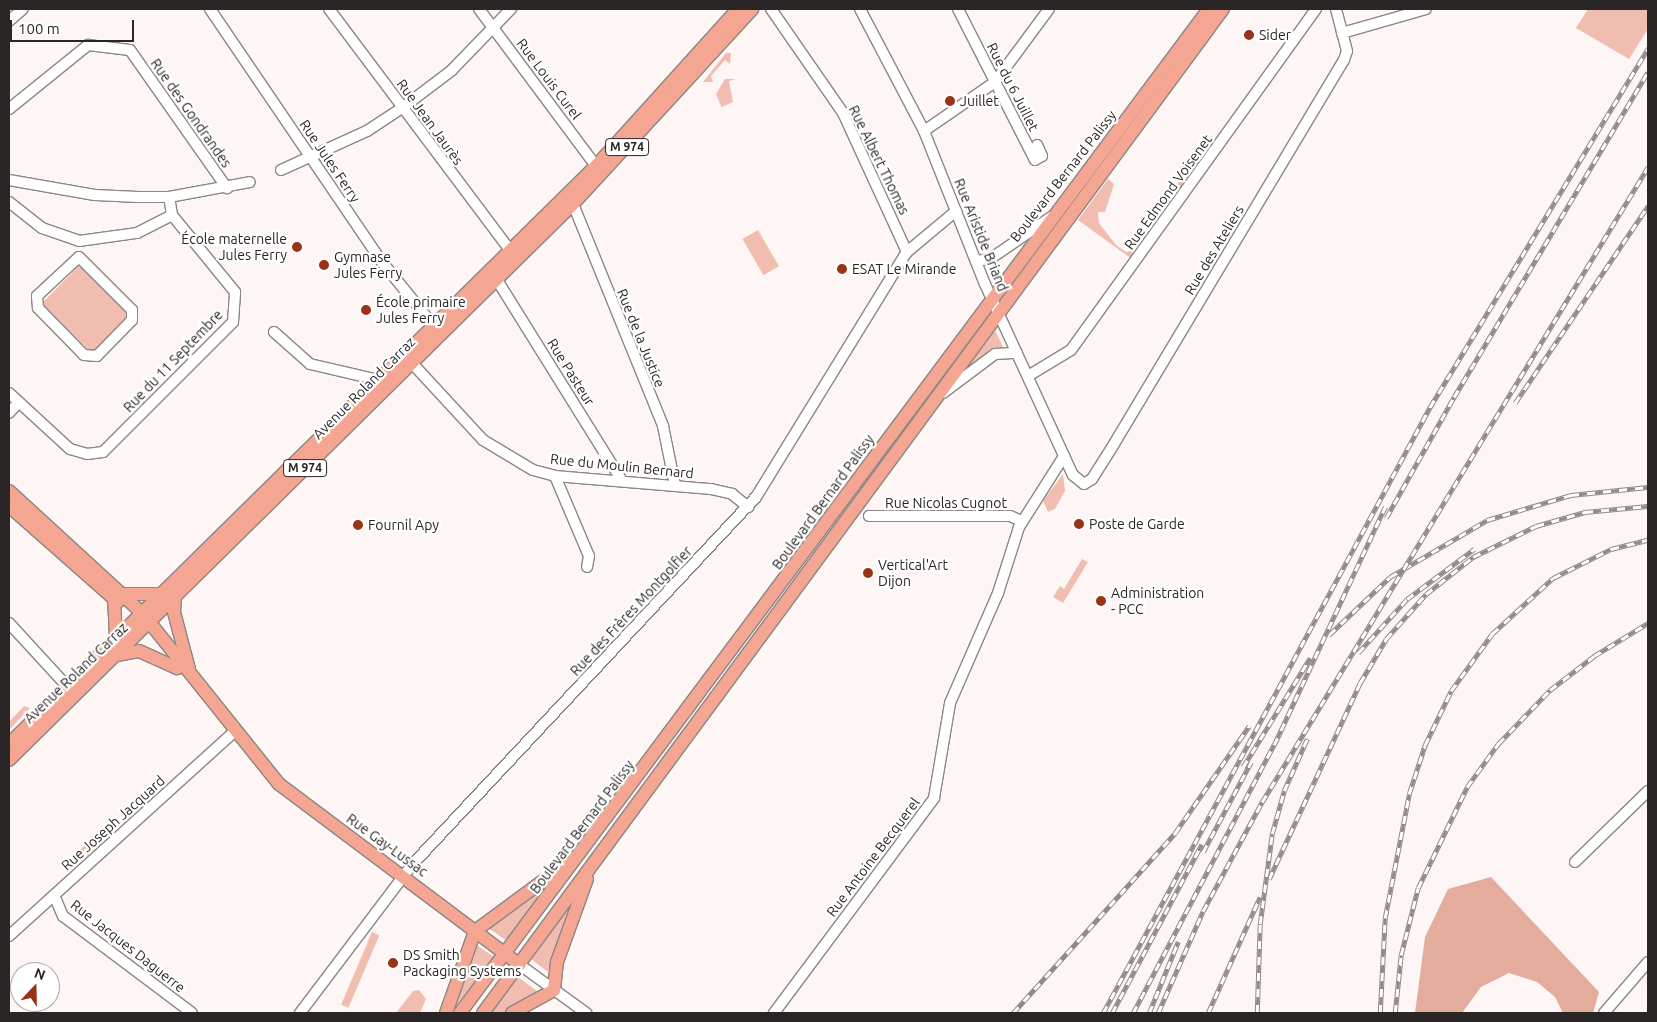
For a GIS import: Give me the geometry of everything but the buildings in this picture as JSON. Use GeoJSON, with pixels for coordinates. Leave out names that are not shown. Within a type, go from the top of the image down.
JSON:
{"type":"FeatureCollection","features":[{"type":"Feature","properties":{"kind":"main road","name":"Avenue Roland Carraz"},"geometry":{"type":"LineString","coordinates":[[9,760],[117,654],[161,594],[596,166],[738,9]]}},
{"type":"Feature","properties":{"kind":"main road","name":"Avenue Roland Carraz"},"geometry":{"type":"LineString","coordinates":[[9,744],[116,638],[175,598],[411,362],[574,204],[752,9]]}},
{"type":"Feature","properties":{"kind":"main road","name":"Boulevard Bernard Palissy"},"geometry":{"type":"LineString","coordinates":[[460,1013],[991,296],[1209,9]]}},
{"type":"Feature","properties":{"kind":"main road","name":"Boulevard Bernard Palissy"},"geometry":{"type":"LineString","coordinates":[[483,1013],[520,965],[592,863],[931,401],[999,313],[1223,9]]}},
{"type":"Feature","properties":{"kind":"main road"},"geometry":{"type":"LineString","coordinates":[[497,280],[510,250]]}},
{"type":"Feature","properties":{"kind":"main road"},"geometry":{"type":"LineString","coordinates":[[9,491],[143,620]]}},
{"type":"Feature","properties":{"kind":"main road"},"geometry":{"type":"LineString","coordinates":[[9,506],[118,596],[161,594]]}},
{"type":"Feature","properties":{"kind":"main road"},"geometry":{"type":"LineString","coordinates":[[116,638],[118,596]]}},
{"type":"Feature","properties":{"kind":"main road"},"geometry":{"type":"LineString","coordinates":[[175,598],[174,612],[192,678]]}},
{"type":"Feature","properties":{"kind":"main road","name":"Rue Gay-Lussac"},"geometry":{"type":"LineString","coordinates":[[143,620],[177,668],[192,678]]}},
{"type":"Feature","properties":{"kind":"main road","name":"Rue Gay-Lussac"},"geometry":{"type":"LineString","coordinates":[[143,620],[284,788],[520,965]]}},
{"type":"Feature","properties":{"kind":"main road"},"geometry":{"type":"LineString","coordinates":[[117,654],[139,651],[177,668]]}},
{"type":"Feature","properties":{"kind":"main road"},"geometry":{"type":"LineString","coordinates":[[446,1013],[476,931],[575,858]]}},
{"type":"Feature","properties":{"kind":"main road"},"geometry":{"type":"LineString","coordinates":[[512,1013],[554,990],[557,962],[592,863]]}},
{"type":"Feature","properties":{"kind":"main road"},"geometry":{"type":"LineString","coordinates":[[520,965],[529,920]]}},
{"type":"Feature","properties":{"kind":"main road"},"geometry":{"type":"LineString","coordinates":[[494,1000],[505,953]]}},
{"type":"Feature","properties":{"kind":"street"},"geometry":{"type":"LineString","coordinates":[[9,21],[23,9]]}},
{"type":"Feature","properties":{"kind":"street","name":"Rue Jules Ferry"},"geometry":{"type":"LineString","coordinates":[[210,9],[310,159],[382,262],[433,325]]}},
{"type":"Feature","properties":{"kind":"street","name":"Rue Jean Jaurès"},"geometry":{"type":"LineString","coordinates":[[329,9],[510,250]]}},
{"type":"Feature","properties":{"kind":"street","name":"Rue Louis Curel"},"geometry":{"type":"LineString","coordinates":[[479,9],[596,166]]}},
{"type":"Feature","properties":{"kind":"street"},"geometry":{"type":"LineString","coordinates":[[280,170],[310,159],[402,108],[452,70],[511,9]]}},
{"type":"Feature","properties":{"kind":"street","name":"Rue Albert Thomas"},"geometry":{"type":"LineString","coordinates":[[771,9],[843,113],[907,252]]}},
{"type":"Feature","properties":{"kind":"street","name":"Rue Aristide Briand"},"geometry":{"type":"LineString","coordinates":[[860,9],[924,131],[976,262],[1072,475]]}},
{"type":"Feature","properties":{"kind":"street","name":"Rue du 6 Juillet"},"geometry":{"type":"LineString","coordinates":[[958,9],[1035,160],[1042,156],[1037,145]]}},
{"type":"Feature","properties":{"kind":"street"},"geometry":{"type":"LineString","coordinates":[[924,131],[995,82],[1049,9]]}},
{"type":"Feature","properties":{"kind":"street","name":"Rue Edmond Voisenet"},"geometry":{"type":"LineString","coordinates":[[1028,376],[1071,350],[1316,9]]}},
{"type":"Feature","properties":{"kind":"street","name":"Rue des Ateliers"},"geometry":{"type":"LineString","coordinates":[[1072,475],[1081,483],[1090,482],[1347,51],[1336,9]]}},
{"type":"Feature","properties":{"kind":"street"},"geometry":{"type":"LineString","coordinates":[[1342,33],[1426,9]]}},
{"type":"Feature","properties":{"kind":"street","name":"Rue des Gondrandes"},"geometry":{"type":"LineString","coordinates":[[9,109],[88,45],[130,50],[226,188]]}},
{"type":"Feature","properties":{"kind":"street"},"geometry":{"type":"LineString","coordinates":[[9,180],[95,195],[170,197],[250,182]]}},
{"type":"Feature","properties":{"kind":"street"},"geometry":{"type":"LineString","coordinates":[[9,202],[42,228],[79,242],[137,233],[172,215],[170,197]]}},
{"type":"Feature","properties":{"kind":"street","name":"Rue de la Justice"},"geometry":{"type":"LineString","coordinates":[[574,204],[663,426],[675,485]]}},
{"type":"Feature","properties":{"kind":"street","name":"Rue des Frères Montgolfier"},"geometry":{"type":"LineString","coordinates":[[300,1013],[403,876],[748,507],[907,252],[956,211]]}},
{"type":"Feature","properties":{"kind":"street","name":"Rue du 11 Septembre"},"geometry":{"type":"LineString","coordinates":[[9,393],[70,449],[87,454],[103,452],[233,322],[235,292],[172,215]]}},
{"type":"Feature","properties":{"kind":"street"},"geometry":{"type":"LineString","coordinates":[[976,262],[990,259],[1051,217]]}},
{"type":"Feature","properties":{"kind":"street"},"geometry":{"type":"LineString","coordinates":[[79,242],[79,257],[132,310],[132,320],[97,356],[84,355],[38,308],[38,296],[79,257]]}},
{"type":"Feature","properties":{"kind":"street","name":"Rue Pasteur"},"geometry":{"type":"LineString","coordinates":[[497,280],[621,479]]}},
{"type":"Feature","properties":{"kind":"street"},"geometry":{"type":"LineString","coordinates":[[274,332],[310,364],[379,380]]}},
{"type":"Feature","properties":{"kind":"street","name":"Boulevard Bernard Palissy"},"geometry":{"type":"LineString","coordinates":[[931,401],[995,354],[1017,353]]}},
{"type":"Feature","properties":{"kind":"street","name":"Rue du Moulin Bernard"},"geometry":{"type":"LineString","coordinates":[[411,362],[483,440],[514,460],[555,476],[621,479],[726,492],[748,507]]}},
{"type":"Feature","properties":{"kind":"street"},"geometry":{"type":"LineString","coordinates":[[9,413],[18,403]]}},
{"type":"Feature","properties":{"kind":"street","name":"Rue Antoine Becquerel"},"geometry":{"type":"LineString","coordinates":[[774,1013],[934,798],[950,703],[998,593],[1022,521],[1064,456]]}},
{"type":"Feature","properties":{"kind":"street"},"geometry":{"type":"LineString","coordinates":[[555,476],[589,556],[588,567]]}},
{"type":"Feature","properties":{"kind":"street","name":"Rue Nicolas Cugnot"},"geometry":{"type":"LineString","coordinates":[[869,516],[1010,516],[1022,521]]}},
{"type":"Feature","properties":{"kind":"street"},"geometry":{"type":"LineString","coordinates":[[9,623],[67,686]]}},
{"type":"Feature","properties":{"kind":"street","name":"Rue Joseph Jacquard"},"geometry":{"type":"LineString","coordinates":[[9,936],[236,730]]}},
{"type":"Feature","properties":{"kind":"street"},"geometry":{"type":"LineString","coordinates":[[1575,862],[1648,790]]}},
{"type":"Feature","properties":{"kind":"street","name":"Rue Jacques Daguerre"},"geometry":{"type":"LineString","coordinates":[[54,896],[63,916],[192,1013]]}},
{"type":"Feature","properties":{"kind":"street"},"geometry":{"type":"LineString","coordinates":[[1604,1013],[1648,962]]}},
{"type":"Feature","properties":{"kind":"street","name":"Rue Gay-Lussac"},"geometry":{"type":"LineString","coordinates":[[520,965],[586,1013]]}},
{"type":"Feature","properties":{"kind":"shaded area"},"geometry":{"type":"Polygon","coordinates":[[[1588,9],[1648,9],[1648,29],[1629,59],[1576,28],[1588,9]]]}},
{"type":"Feature","properties":{"kind":"shaded area"},"geometry":{"type":"Polygon","coordinates":[[[726,53],[731,53],[730,64],[725,60],[711,76],[713,82],[703,82],[726,53]]]}},
{"type":"Feature","properties":{"kind":"shaded area"},"geometry":{"type":"Polygon","coordinates":[[[725,79],[736,79],[729,81],[733,102],[722,107],[723,111],[716,94],[725,79]]]}},
{"type":"Feature","properties":{"kind":"shaded area"},"geometry":{"type":"Polygon","coordinates":[[[1205,142],[1210,147],[1184,172],[1180,167],[1205,142]]]}},
{"type":"Feature","properties":{"kind":"shaded area"},"geometry":{"type":"Polygon","coordinates":[[[1182,178],[1185,181],[1169,203],[1165,200],[1182,178]]]}},
{"type":"Feature","properties":{"kind":"shaded area"},"geometry":{"type":"Polygon","coordinates":[[[1108,179],[1114,184],[1105,212],[1098,212],[1099,223],[1116,245],[1126,252],[1136,250],[1132,259],[1078,220],[1108,179]]]}},
{"type":"Feature","properties":{"kind":"shaded area"},"geometry":{"type":"Polygon","coordinates":[[[758,230],[779,266],[763,275],[742,239],[758,230]]]}},
{"type":"Feature","properties":{"kind":"shaded area"},"geometry":{"type":"Polygon","coordinates":[[[80,265],[131,316],[93,354],[42,303],[80,265]]]}},
{"type":"Feature","properties":{"kind":"shaded area"},"geometry":{"type":"Polygon","coordinates":[[[994,328],[1003,347],[957,376],[994,328]]]}},
{"type":"Feature","properties":{"kind":"shaded area"},"geometry":{"type":"Polygon","coordinates":[[[1063,474],[1065,491],[1055,509],[1048,512],[1043,501],[1063,474]]]}},
{"type":"Feature","properties":{"kind":"shaded area"},"geometry":{"type":"Polygon","coordinates":[[[1082,559],[1088,562],[1063,603],[1053,597],[1060,586],[1064,589],[1082,559]]]}},
{"type":"Feature","properties":{"kind":"shaded area"},"geometry":{"type":"Polygon","coordinates":[[[24,706],[30,708],[9,730],[9,722],[24,706]]]}},
{"type":"Feature","properties":{"kind":"shaded area"},"geometry":{"type":"Polygon","coordinates":[[[95,833],[102,839],[87,856],[81,850],[95,833]]]}},
{"type":"Feature","properties":{"kind":"shaded area"},"geometry":{"type":"Polygon","coordinates":[[[1491,877],[1599,992],[1593,1013],[1563,1013],[1555,997],[1537,982],[1509,973],[1481,987],[1462,1013],[1415,1013],[1425,937],[1448,889],[1491,877]]]}},
{"type":"Feature","properties":{"kind":"shaded area"},"geometry":{"type":"Polygon","coordinates":[[[552,879],[507,941],[488,928],[552,879]]]}},
{"type":"Feature","properties":{"kind":"shaded area"},"geometry":{"type":"Polygon","coordinates":[[[580,891],[548,972],[531,959],[580,891]]]}},
{"type":"Feature","properties":{"kind":"shaded area"},"geometry":{"type":"Polygon","coordinates":[[[372,932],[379,935],[348,1008],[341,1005],[372,932]]]}},
{"type":"Feature","properties":{"kind":"shaded area"},"geometry":{"type":"Polygon","coordinates":[[[475,944],[494,957],[450,1013],[475,944]]]}},
{"type":"Feature","properties":{"kind":"shaded area"},"geometry":{"type":"Polygon","coordinates":[[[518,977],[537,991],[506,1013],[490,1013],[518,977]]]}},
{"type":"Feature","properties":{"kind":"shaded area"},"geometry":{"type":"Polygon","coordinates":[[[419,990],[426,999],[420,1013],[396,1013],[413,991],[419,990]]]}},
{"type":"Feature","properties":{"kind":"railway"},"geometry":{"type":"LineString","coordinates":[[1103,1013],[1430,407],[1648,48]]}},
{"type":"Feature","properties":{"kind":"railway"},"geometry":{"type":"LineString","coordinates":[[1386,518],[1454,397],[1648,72]]}},
{"type":"Feature","properties":{"kind":"railway"},"geometry":{"type":"LineString","coordinates":[[1158,1013],[1203,911],[1262,802],[1648,167]]}},
{"type":"Feature","properties":{"kind":"railway"},"geometry":{"type":"LineString","coordinates":[[1515,403],[1648,206]]}},
{"type":"Feature","properties":{"kind":"railway"},"geometry":{"type":"LineString","coordinates":[[1329,635],[1390,577],[1487,520],[1571,495],[1648,487]]}},
{"type":"Feature","properties":{"kind":"railway"},"geometry":{"type":"LineString","coordinates":[[1269,879],[1360,683],[1386,639],[1426,594],[1473,557],[1536,526],[1585,512],[1648,506]]}},
{"type":"Feature","properties":{"kind":"railway"},"geometry":{"type":"LineString","coordinates":[[1133,1013],[1274,745],[1385,507]]}},
{"type":"Feature","properties":{"kind":"railway"},"geometry":{"type":"LineString","coordinates":[[1380,1013],[1385,918],[1409,794],[1425,745],[1451,691],[1492,634],[1553,578],[1611,549],[1648,540]]}},
{"type":"Feature","properties":{"kind":"railway"},"geometry":{"type":"LineString","coordinates":[[1358,653],[1407,599],[1474,549]]}},
{"type":"Feature","properties":{"kind":"railway"},"geometry":{"type":"LineString","coordinates":[[1395,1013],[1401,955],[1418,888],[1467,787],[1498,744],[1550,690],[1594,656],[1648,623]]}},
{"type":"Feature","properties":{"kind":"railway"},"geometry":{"type":"LineString","coordinates":[[1243,767],[1310,658]]}},
{"type":"Feature","properties":{"kind":"railway"},"geometry":{"type":"LineString","coordinates":[[1013,1013],[1175,833],[1249,726]]}},
{"type":"Feature","properties":{"kind":"railway"},"geometry":{"type":"LineString","coordinates":[[1257,1013],[1260,924],[1272,834],[1284,791],[1307,739]]}},
{"type":"Feature","properties":{"kind":"railway"},"geometry":{"type":"LineString","coordinates":[[1203,852],[1251,762]]}},
{"type":"Feature","properties":{"kind":"railway"},"geometry":{"type":"LineString","coordinates":[[1112,1013],[1202,844]]}},
{"type":"Feature","properties":{"kind":"railway"},"geometry":{"type":"LineString","coordinates":[[1208,1013],[1260,897]]}},
{"type":"Feature","properties":{"kind":"railway"},"geometry":{"type":"LineString","coordinates":[[1149,1013],[1178,942]]}},
{"type":"Feature","properties":{"kind":"place","name":"Sider"},"geometry":{"type":"Point","coordinates":[1249,35]}},
{"type":"Feature","properties":{"kind":"place","name":"Juillet"},"geometry":{"type":"Point","coordinates":[950,101]}},
{"type":"Feature","properties":{"kind":"place","name":"École maternelle Jules Ferry"},"geometry":{"type":"Point","coordinates":[297,247]}},
{"type":"Feature","properties":{"kind":"place","name":"Gymnase Jules Ferry"},"geometry":{"type":"Point","coordinates":[324,265]}},
{"type":"Feature","properties":{"kind":"place","name":"ESAT Le Mirande"},"geometry":{"type":"Point","coordinates":[842,269]}},
{"type":"Feature","properties":{"kind":"place","name":"École primaire Jules Ferry"},"geometry":{"type":"Point","coordinates":[366,310]}},
{"type":"Feature","properties":{"kind":"place","name":"Poste de Garde"},"geometry":{"type":"Point","coordinates":[1079,524]}},
{"type":"Feature","properties":{"kind":"place","name":"Fournil Apy"},"geometry":{"type":"Point","coordinates":[358,525]}},
{"type":"Feature","properties":{"kind":"place","name":"Vertical'Art Dijon"},"geometry":{"type":"Point","coordinates":[868,573]}},
{"type":"Feature","properties":{"kind":"place","name":"Administration - PCC"},"geometry":{"type":"Point","coordinates":[1101,601]}},
{"type":"Feature","properties":{"kind":"place","name":"DS Smith Packaging Systems"},"geometry":{"type":"Point","coordinates":[393,963]}}]}
